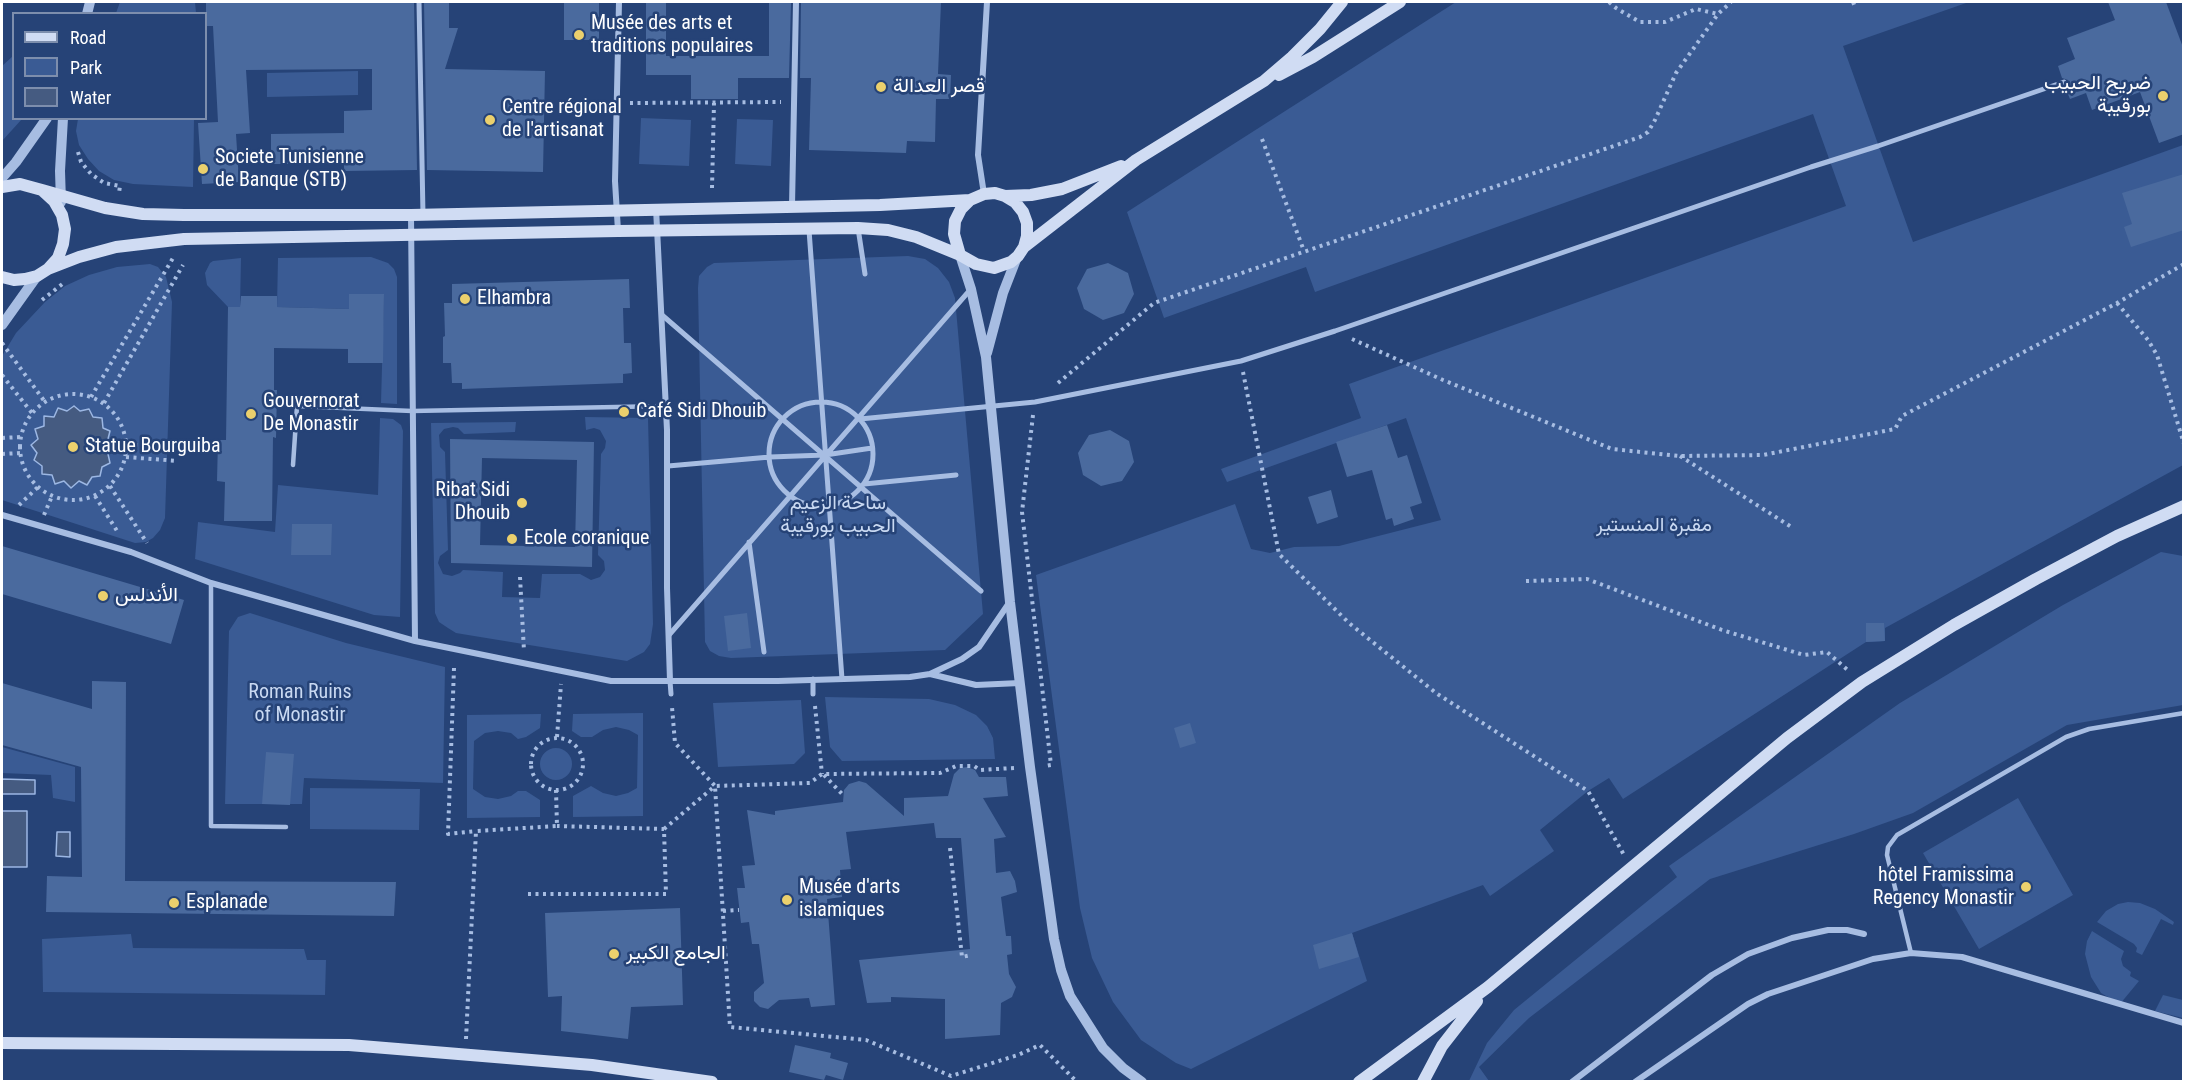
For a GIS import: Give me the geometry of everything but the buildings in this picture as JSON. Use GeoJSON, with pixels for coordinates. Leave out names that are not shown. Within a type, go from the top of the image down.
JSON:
{"type":"FeatureCollection","features":[{"type":"Feature","properties":{"kind":"main road"},"geometry":{"type":"LineString","coordinates":[[1264,81],[1320,29],[1342,2]]}},
{"type":"Feature","properties":{"kind":"main road"},"geometry":{"type":"LineString","coordinates":[[2,278],[14,280],[37,276],[48,269],[79,257],[116,247],[184,239],[657,230],[858,228],[888,230],[916,237],[976,264],[994,268],[1003,266],[1136,160],[1264,81],[1314,57],[1401,2]]}},
{"type":"Feature","properties":{"kind":"main road"},"geometry":{"type":"LineString","coordinates":[[1005,196],[1031,195],[1062,189],[1136,160]]}},
{"type":"Feature","properties":{"kind":"main road"},"geometry":{"type":"LineString","coordinates":[[2,187],[20,184],[105,208],[143,214],[417,215],[656,208],[880,205],[970,200],[984,194],[995,193],[1015,202],[1023,212],[1027,223],[1027,236],[1021,252]]}},
{"type":"Feature","properties":{"kind":"main road"},"geometry":{"type":"LineString","coordinates":[[42,190],[54,201],[62,215],[65,229],[63,244],[57,258],[48,269]]}},
{"type":"Feature","properties":{"kind":"main road"},"geometry":{"type":"LineString","coordinates":[[960,255],[954,234],[955,221],[961,209],[970,200]]}},
{"type":"Feature","properties":{"kind":"main road"},"geometry":{"type":"LineString","coordinates":[[1359,1082],[1488,987],[1787,738],[1862,682],[1954,624],[2036,579],[2117,536],[2184,506]]}},
{"type":"Feature","properties":{"kind":"main road"},"geometry":{"type":"LineString","coordinates":[[1423,1082],[1442,1046],[1488,987]]}},
{"type":"Feature","properties":{"kind":"main road"},"geometry":{"type":"LineString","coordinates":[[2,1043],[348,1045],[592,1065],[712,1082]]}},
{"type":"Feature","properties":{"kind":"street"},"geometry":{"type":"LineString","coordinates":[[415,641],[410,234],[417,215],[419,2]]}},
{"type":"Feature","properties":{"kind":"street"},"geometry":{"type":"LineString","coordinates":[[618,2],[618,231]]}},
{"type":"Feature","properties":{"kind":"street"},"geometry":{"type":"LineString","coordinates":[[792,206],[796,2]]}},
{"type":"Feature","properties":{"kind":"street"},"geometry":{"type":"LineString","coordinates":[[984,194],[978,155],[987,2]]}},
{"type":"Feature","properties":{"kind":"street"},"geometry":{"type":"LineString","coordinates":[[859,419],[1035,402],[1241,361],[2064,82]]}},
{"type":"Feature","properties":{"kind":"street"},"geometry":{"type":"LineString","coordinates":[[2,178],[46,120]]}},
{"type":"Feature","properties":{"kind":"street"},"geometry":{"type":"LineString","coordinates":[[62,215],[60,147],[63,120]]}},
{"type":"Feature","properties":{"kind":"street"},"geometry":{"type":"LineString","coordinates":[[656,208],[668,466],[671,694]]}},
{"type":"Feature","properties":{"kind":"street"},"geometry":{"type":"LineString","coordinates":[[858,228],[865,274]]}},
{"type":"Feature","properties":{"kind":"street"},"geometry":{"type":"LineString","coordinates":[[809,230],[842,679]]}},
{"type":"Feature","properties":{"kind":"street"},"geometry":{"type":"LineString","coordinates":[[986,357],[1003,293],[1021,252]]}},
{"type":"Feature","properties":{"kind":"street"},"geometry":{"type":"LineString","coordinates":[[960,255],[971,289],[986,357],[1010,602],[1054,939],[1070,996],[1103,1048],[1123,1068],[1142,1082]]}},
{"type":"Feature","properties":{"kind":"street"},"geometry":{"type":"LineString","coordinates":[[2,325],[37,276]]}},
{"type":"Feature","properties":{"kind":"street"},"geometry":{"type":"LineString","coordinates":[[669,634],[971,289]]}},
{"type":"Feature","properties":{"kind":"street"},"geometry":{"type":"LineString","coordinates":[[662,315],[863,485],[981,591]]}},
{"type":"Feature","properties":{"kind":"street"},"geometry":{"type":"LineString","coordinates":[[812,403],[822,403],[830,403],[846,409],[859,419],[870,435],[873,448],[871,470],[863,485],[851,497],[836,504],[820,507],[803,503],[790,496],[778,483],[771,468],[770,457],[773,435],[783,419],[795,409],[812,403]]}},
{"type":"Feature","properties":{"kind":"street"},"geometry":{"type":"LineString","coordinates":[[668,466],[770,457],[825,455],[873,448]]}},
{"type":"Feature","properties":{"kind":"street"},"geometry":{"type":"LineString","coordinates":[[863,485],[956,475]]}},
{"type":"Feature","properties":{"kind":"street"},"geometry":{"type":"LineString","coordinates":[[4,516],[131,552],[211,583],[415,641],[611,681],[842,679],[910,677],[930,674],[962,659],[979,647],[1010,602]]}},
{"type":"Feature","properties":{"kind":"street"},"geometry":{"type":"LineString","coordinates":[[749,542],[764,652]]}},
{"type":"Feature","properties":{"kind":"street"},"geometry":{"type":"LineString","coordinates":[[930,674],[976,685],[1020,682]]}},
{"type":"Feature","properties":{"kind":"street"},"geometry":{"type":"LineString","coordinates":[[813,679],[813,694]]}},
{"type":"Feature","properties":{"kind":"street"},"geometry":{"type":"LineString","coordinates":[[1572,1082],[1617,1045],[1712,975],[1748,954],[1792,938],[1828,930],[1847,930],[1864,934]]}},
{"type":"Feature","properties":{"kind":"street"},"geometry":{"type":"LineString","coordinates":[[1635,1082],[1748,1004],[1768,994],[1873,959],[1911,953],[1962,957],[2184,1023]]}},
{"type":"Feature","properties":{"kind":"lane"},"geometry":{"type":"LineString","coordinates":[[293,465],[297,406],[412,411],[666,405]]}},
{"type":"Feature","properties":{"kind":"lane"},"geometry":{"type":"LineString","coordinates":[[211,583],[211,826],[286,827]]}},
{"type":"Feature","properties":{"kind":"lane"},"geometry":{"type":"LineString","coordinates":[[1911,953],[1887,855],[1888,847],[1897,835],[2066,737],[2089,729],[2184,713]]}},
{"type":"Feature","properties":{"kind":"path"},"geometry":{"type":"LineString","coordinates":[[1609,2],[1640,22],[1665,22],[1696,9],[1718,14]]}},
{"type":"Feature","properties":{"kind":"path"},"geometry":{"type":"LineString","coordinates":[[453,668],[448,834],[557,826],[664,828],[715,786],[810,783],[823,774],[940,773],[956,766],[974,766],[980,770],[1051,765],[1022,512],[1035,402],[1154,303],[1640,137],[1648,132],[1655,120],[1676,73],[1718,14],[1731,2]]}},
{"type":"Feature","properties":{"kind":"path"},"geometry":{"type":"LineString","coordinates":[[1853,2],[1855,7]]}},
{"type":"Feature","properties":{"kind":"path"},"geometry":{"type":"LineString","coordinates":[[617,103],[794,102]]}},
{"type":"Feature","properties":{"kind":"path"},"geometry":{"type":"LineString","coordinates":[[712,188],[714,103]]}},
{"type":"Feature","properties":{"kind":"path"},"geometry":{"type":"LineString","coordinates":[[1262,139],[1304,251]]}},
{"type":"Feature","properties":{"kind":"path"},"geometry":{"type":"LineString","coordinates":[[91,397],[184,239]]}},
{"type":"Feature","properties":{"kind":"path"},"geometry":{"type":"LineString","coordinates":[[1335,331],[1443,380],[1612,449],[1679,456],[1763,454],[1894,429],[1902,416],[2117,303],[2184,264]]}},
{"type":"Feature","properties":{"kind":"path"},"geometry":{"type":"LineString","coordinates":[[104,404],[183,265]]}},
{"type":"Feature","properties":{"kind":"path"},"geometry":{"type":"LineString","coordinates":[[2117,303],[2148,340],[2157,355],[2184,444]]}},
{"type":"Feature","properties":{"kind":"path"},"geometry":{"type":"LineString","coordinates":[[2,343],[45,402]]}},
{"type":"Feature","properties":{"kind":"path"},"geometry":{"type":"LineString","coordinates":[[1241,361],[1279,554],[1349,623],[1436,693],[1588,791],[1632,869]]}},
{"type":"Feature","properties":{"kind":"path"},"geometry":{"type":"LineString","coordinates":[[2,375],[32,413]]}},
{"type":"Feature","properties":{"kind":"path"},"geometry":{"type":"LineString","coordinates":[[76,393],[104,404],[118,417],[124,430],[127,445],[126,457],[120,473],[110,486],[95,496],[81,500],[66,500],[52,496],[38,488],[29,478],[20,453],[21,437],[32,413],[45,402],[60,395],[76,393]]}},
{"type":"Feature","properties":{"kind":"path"},"geometry":{"type":"LineString","coordinates":[[2,438],[21,437]]}},
{"type":"Feature","properties":{"kind":"path"},"geometry":{"type":"LineString","coordinates":[[127,445],[179,446]]}},
{"type":"Feature","properties":{"kind":"path"},"geometry":{"type":"LineString","coordinates":[[2,454],[20,453]]}},
{"type":"Feature","properties":{"kind":"path"},"geometry":{"type":"LineString","coordinates":[[1679,456],[1793,528]]}},
{"type":"Feature","properties":{"kind":"path"},"geometry":{"type":"LineString","coordinates":[[126,457],[178,461]]}},
{"type":"Feature","properties":{"kind":"path"},"geometry":{"type":"LineString","coordinates":[[110,486],[160,563]]}},
{"type":"Feature","properties":{"kind":"path"},"geometry":{"type":"LineString","coordinates":[[4,516],[38,488]]}},
{"type":"Feature","properties":{"kind":"path"},"geometry":{"type":"LineString","coordinates":[[95,496],[131,552]]}},
{"type":"Feature","properties":{"kind":"path"},"geometry":{"type":"LineString","coordinates":[[520,577],[525,663]]}},
{"type":"Feature","properties":{"kind":"path"},"geometry":{"type":"LineString","coordinates":[[1526,580],[1587,579],[1722,630],[1804,655],[1827,652],[1862,682]]}},
{"type":"Feature","properties":{"kind":"path"},"geometry":{"type":"LineString","coordinates":[[557,737],[562,671]]}},
{"type":"Feature","properties":{"kind":"path"},"geometry":{"type":"LineString","coordinates":[[671,694],[675,743],[715,786],[730,1027],[866,1040],[951,1076],[1018,1055],[1040,1045],[1077,1082]]}},
{"type":"Feature","properties":{"kind":"path"},"geometry":{"type":"LineString","coordinates":[[813,694],[823,774],[844,796]]}},
{"type":"Feature","properties":{"kind":"path"},"geometry":{"type":"LineString","coordinates":[[557,737],[570,741],[580,751],[583,764],[579,778],[569,787],[556,790],[543,787],[533,777],[530,763],[534,750],[544,741],[557,737]]}},
{"type":"Feature","properties":{"kind":"path"},"geometry":{"type":"LineString","coordinates":[[556,790],[557,826]]}},
{"type":"Feature","properties":{"kind":"path"},"geometry":{"type":"LineString","coordinates":[[528,894],[666,894],[664,828]]}},
{"type":"Feature","properties":{"kind":"path"},"geometry":{"type":"LineString","coordinates":[[465,1055],[476,831]]}},
{"type":"Feature","properties":{"kind":"path"},"geometry":{"type":"LineString","coordinates":[[950,848],[962,957],[971,955]]}},
{"type":"Feature","properties":{"kind":"path"},"geometry":{"type":"LineString","coordinates":[[723,910],[739,910]]}},
{"type":"Feature","properties":{"kind":"green space"},"geometry":{"type":"Polygon","coordinates":[[[120,2],[195,2],[196,12],[116,12],[120,2]]]}},
{"type":"Feature","properties":{"kind":"green space","name":"مقبرة المنستير"},"geometry":{"type":"Polygon","coordinates":[[[1456,2],[1969,2],[1843,46],[1913,242],[2183,145],[2183,465],[1885,628],[1885,641],[1866,642],[1623,799],[1609,778],[1588,791],[1540,830],[1554,851],[1490,896],[1483,885],[1352,933],[1367,981],[1191,1069],[1176,1063],[1141,1040],[1113,1002],[1092,958],[1080,908],[1036,575],[1235,504],[1251,549],[1270,553],[1294,547],[1339,546],[1441,520],[1406,418],[1227,482],[1221,469],[1361,418],[1349,384],[1846,206],[1813,114],[1315,292],[1306,267],[1164,318],[1127,212],[1456,2]]]}},
{"type":"Feature","properties":{"kind":"green space"},"geometry":{"type":"Polygon","coordinates":[[[12,57],[12,120],[21,120],[2,141],[2,66],[12,57]]]}},
{"type":"Feature","properties":{"kind":"green space"},"geometry":{"type":"Polygon","coordinates":[[[358,71],[358,95],[267,97],[267,73],[358,71]]]}},
{"type":"Feature","properties":{"kind":"green space"},"geometry":{"type":"Polygon","coordinates":[[[641,118],[691,120],[689,166],[639,164],[641,118]]]}},
{"type":"Feature","properties":{"kind":"green space"},"geometry":{"type":"Polygon","coordinates":[[[737,119],[773,120],[771,166],[735,164],[737,119]]]}},
{"type":"Feature","properties":{"kind":"green space"},"geometry":{"type":"Polygon","coordinates":[[[78,120],[194,120],[193,187],[133,184],[114,180],[99,171],[88,159],[79,145],[76,131],[78,120]]]}},
{"type":"Feature","properties":{"kind":"green space","name":"ساحة الزعيم الحبيب بورقيبة"},"geometry":{"type":"Polygon","coordinates":[[[908,256],[925,259],[938,268],[949,282],[955,298],[983,614],[945,650],[731,658],[719,656],[710,651],[705,642],[699,276],[714,263],[908,256]]]}},
{"type":"Feature","properties":{"kind":"green space"},"geometry":{"type":"Polygon","coordinates":[[[371,257],[388,263],[394,269],[397,277],[397,404],[381,403],[384,294],[350,294],[349,309],[277,307],[278,258],[371,257]]]}},
{"type":"Feature","properties":{"kind":"green space"},"geometry":{"type":"Polygon","coordinates":[[[241,258],[240,307],[228,307],[207,285],[205,273],[213,261],[241,258]]]}},
{"type":"Feature","properties":{"kind":"green space"},"geometry":{"type":"Polygon","coordinates":[[[150,264],[158,267],[166,277],[172,302],[165,518],[160,530],[153,538],[146,542],[135,543],[2,500],[2,356],[16,333],[45,302],[65,286],[89,275],[117,267],[150,264]]]}},
{"type":"Feature","properties":{"kind":"green space"},"geometry":{"type":"Polygon","coordinates":[[[585,417],[648,418],[653,624],[650,644],[644,652],[627,661],[456,633],[439,622],[435,613],[431,423],[516,422],[515,432],[464,434],[458,428],[453,427],[444,429],[439,435],[440,447],[445,452],[448,550],[440,556],[438,563],[443,574],[452,576],[463,570],[503,572],[502,597],[540,598],[542,574],[580,574],[591,580],[600,577],[605,570],[604,561],[598,555],[601,454],[606,441],[600,430],[594,428],[586,430],[585,417]]]}},
{"type":"Feature","properties":{"kind":"green space"},"geometry":{"type":"Polygon","coordinates":[[[380,418],[393,419],[401,425],[403,431],[400,617],[374,615],[195,559],[198,522],[275,532],[278,485],[378,495],[380,418]]]}},
{"type":"Feature","properties":{"kind":"green space"},"geometry":{"type":"Polygon","coordinates":[[[2161,552],[2183,556],[2183,705],[2067,725],[1913,813],[1710,879],[1529,1018],[1479,1067],[1489,1081],[1469,1081],[1487,1043],[1514,1010],[1677,877],[1669,866],[1900,703],[2063,605],[2161,552]]]}},
{"type":"Feature","properties":{"kind":"green space","name":"Roman Ruins of Monastir"},"geometry":{"type":"Polygon","coordinates":[[[250,613],[346,643],[445,667],[443,783],[304,778],[302,804],[225,804],[229,631],[238,617],[250,613]]]}},
{"type":"Feature","properties":{"kind":"green space"},"geometry":{"type":"Polygon","coordinates":[[[825,697],[929,699],[955,705],[976,715],[987,726],[993,738],[995,759],[842,761],[830,747],[825,697]]]}},
{"type":"Feature","properties":{"kind":"green space"},"geometry":{"type":"Polygon","coordinates":[[[801,700],[805,753],[794,764],[718,767],[713,703],[801,700]]]}},
{"type":"Feature","properties":{"kind":"green space"},"geometry":{"type":"Polygon","coordinates":[[[643,713],[643,816],[573,817],[573,796],[591,786],[603,793],[616,796],[637,788],[638,735],[616,727],[603,730],[592,737],[581,737],[572,731],[573,714],[643,713]]]}},
{"type":"Feature","properties":{"kind":"green space"},"geometry":{"type":"Polygon","coordinates":[[[541,714],[540,728],[526,737],[518,739],[511,733],[498,731],[485,733],[474,741],[473,789],[485,797],[498,799],[511,796],[518,791],[526,791],[540,800],[540,817],[467,818],[467,715],[541,714]]]}},
{"type":"Feature","properties":{"kind":"green space"},"geometry":{"type":"Polygon","coordinates":[[[2,747],[75,767],[75,802],[53,798],[51,775],[2,773],[2,747]]]}},
{"type":"Feature","properties":{"kind":"green space"},"geometry":{"type":"Polygon","coordinates":[[[556,748],[567,753],[572,764],[567,775],[556,780],[545,775],[540,764],[545,753],[556,748]]]}},
{"type":"Feature","properties":{"kind":"green space"},"geometry":{"type":"Polygon","coordinates":[[[310,788],[420,789],[419,830],[310,829],[310,788]]]}},
{"type":"Feature","properties":{"kind":"green space"},"geometry":{"type":"Polygon","coordinates":[[[2018,798],[2073,895],[1979,949],[1923,853],[2018,798]]]}},
{"type":"Feature","properties":{"kind":"green space"},"geometry":{"type":"Polygon","coordinates":[[[2140,903],[2155,909],[2174,922],[2173,925],[2161,919],[2142,955],[2136,952],[2137,948],[2134,944],[2097,922],[2106,911],[2118,904],[2140,903]]]}},
{"type":"Feature","properties":{"kind":"green space"},"geometry":{"type":"Polygon","coordinates":[[[2092,931],[2124,951],[2121,959],[2123,966],[2131,972],[2130,976],[2139,981],[2120,1004],[2101,993],[2091,977],[2085,954],[2087,941],[2092,931]]]}},
{"type":"Feature","properties":{"kind":"green space"},"geometry":{"type":"Polygon","coordinates":[[[131,934],[133,948],[304,949],[307,960],[326,960],[325,995],[43,992],[42,939],[131,934]]]}},
{"type":"Feature","properties":{"kind":"green space"},"geometry":{"type":"Polygon","coordinates":[[[2163,995],[2183,1000],[2183,1018],[2155,1011],[2163,995]]]}},
{"type":"Feature","properties":{"kind":"water"},"geometry":{"type":"Polygon","coordinates":[[[74,406],[80,411],[89,409],[93,417],[102,418],[103,428],[110,431],[108,439],[113,448],[108,454],[110,463],[102,467],[100,476],[92,477],[87,485],[79,481],[71,488],[64,481],[55,484],[52,475],[42,474],[42,466],[34,460],[37,453],[31,445],[38,439],[35,429],[44,426],[44,416],[54,417],[58,408],[67,411],[74,406]]]}},
{"type":"Feature","properties":{"kind":"water"},"geometry":{"type":"Polygon","coordinates":[[[2,779],[35,780],[35,794],[2,794],[2,779]]]}},
{"type":"Feature","properties":{"kind":"water"},"geometry":{"type":"Polygon","coordinates":[[[2,811],[27,811],[27,867],[2,867],[2,811]]]}},
{"type":"Feature","properties":{"kind":"water"},"geometry":{"type":"Polygon","coordinates":[[[57,832],[70,832],[70,857],[56,856],[57,832]]]}},
{"type":"Feature","properties":{"kind":"place","name":"Musée des arts et traditions populaires"},"geometry":{"type":"Point","coordinates":[579,35]}},
{"type":"Feature","properties":{"kind":"place","name":"قصر العدالة"},"geometry":{"type":"Point","coordinates":[881,87]}},
{"type":"Feature","properties":{"kind":"place","name":"ضريح الحبيب بورقيبة"},"geometry":{"type":"Point","coordinates":[2163,96]}},
{"type":"Feature","properties":{"kind":"place","name":"Centre régional de l'artisanat"},"geometry":{"type":"Point","coordinates":[490,120]}},
{"type":"Feature","properties":{"kind":"place","name":"Societe Tunisienne de Banque (STB)"},"geometry":{"type":"Point","coordinates":[203,169]}},
{"type":"Feature","properties":{"kind":"place","name":"Elhambra"},"geometry":{"type":"Point","coordinates":[465,299]}},
{"type":"Feature","properties":{"kind":"place","name":"Café Sidi Dhouib"},"geometry":{"type":"Point","coordinates":[624,412]}},
{"type":"Feature","properties":{"kind":"place","name":"Gouvernorat De Monastir"},"geometry":{"type":"Point","coordinates":[251,414]}},
{"type":"Feature","properties":{"kind":"place","name":"Statue Bourguiba"},"geometry":{"type":"Point","coordinates":[73,447]}},
{"type":"Feature","properties":{"kind":"place","name":"Ribat Sidi Dhouib"},"geometry":{"type":"Point","coordinates":[522,503]}},
{"type":"Feature","properties":{"kind":"place","name":"Ecole coranique"},"geometry":{"type":"Point","coordinates":[512,539]}},
{"type":"Feature","properties":{"kind":"place","name":"الأندلس"},"geometry":{"type":"Point","coordinates":[103,596]}},
{"type":"Feature","properties":{"kind":"place","name":"hôtel Framissima Regency Monastir"},"geometry":{"type":"Point","coordinates":[2026,887]}},
{"type":"Feature","properties":{"kind":"place","name":"Musée d'arts islamiques"},"geometry":{"type":"Point","coordinates":[787,900]}},
{"type":"Feature","properties":{"kind":"place","name":"Esplanade"},"geometry":{"type":"Point","coordinates":[174,903]}},
{"type":"Feature","properties":{"kind":"place","name":"الجامع الكبير"},"geometry":{"type":"Point","coordinates":[614,954]}}]}
